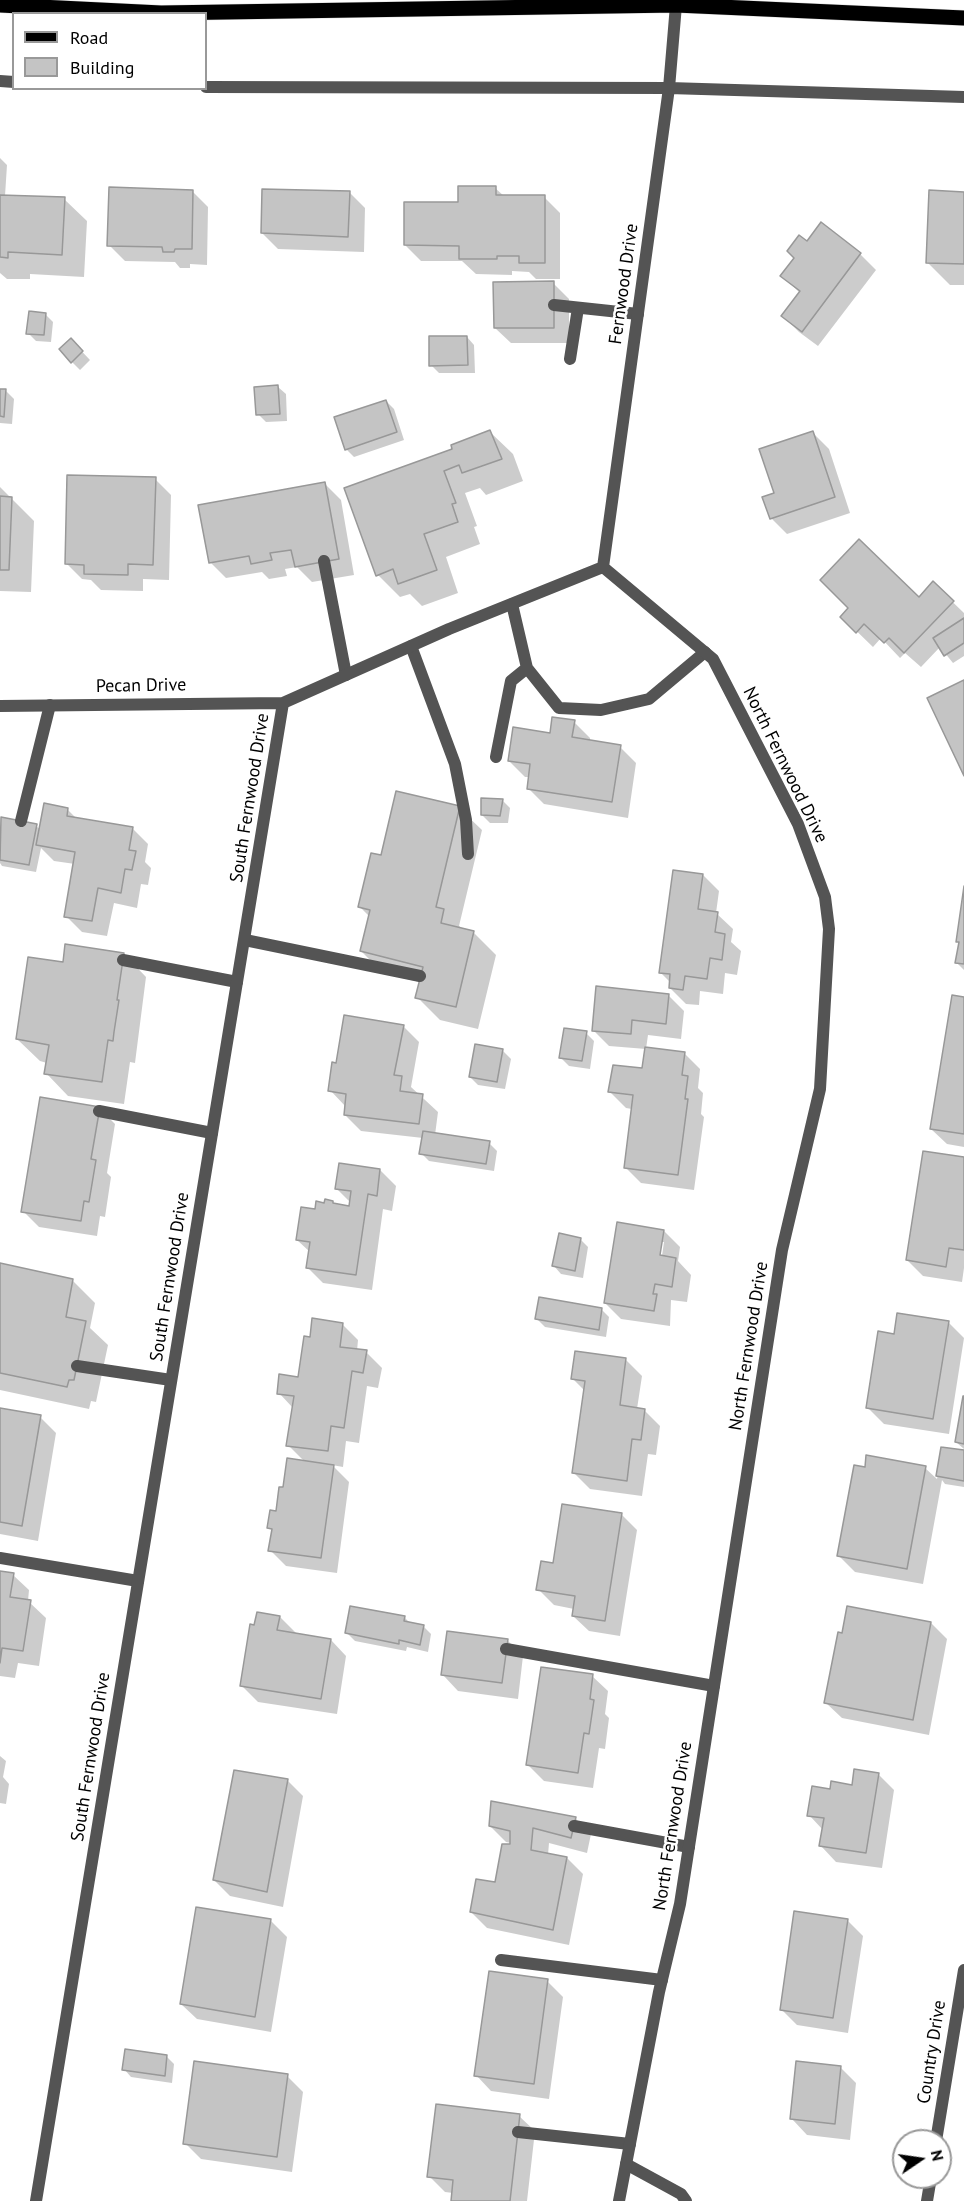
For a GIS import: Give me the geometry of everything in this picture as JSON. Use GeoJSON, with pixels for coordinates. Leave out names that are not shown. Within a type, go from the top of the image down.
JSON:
{"type":"FeatureCollection","features":[{"type":"Feature","properties":{"kind":"main road"},"geometry":{"type":"LineString","coordinates":[[0,4],[143,12]]}},
{"type":"Feature","properties":{"kind":"main road"},"geometry":{"type":"LineString","coordinates":[[207,12],[676,5],[964,18]]}},
{"type":"Feature","properties":{"kind":"street","name":"Fernwood Drive"},"geometry":{"type":"LineString","coordinates":[[603,567],[669,87],[676,5]]}},
{"type":"Feature","properties":{"kind":"street"},"geometry":{"type":"LineString","coordinates":[[207,87],[669,87],[964,97]]}},
{"type":"Feature","properties":{"kind":"street"},"geometry":{"type":"LineString","coordinates":[[554,305],[638,314]]}},
{"type":"Feature","properties":{"kind":"street"},"geometry":{"type":"LineString","coordinates":[[570,359],[578,308]]}},
{"type":"Feature","properties":{"kind":"street"},"geometry":{"type":"LineString","coordinates":[[324,561],[345,675]]}},
{"type":"Feature","properties":{"kind":"street","name":"South Fernwood Drive"},"geometry":{"type":"LineString","coordinates":[[36,2201],[283,703],[411,646],[603,567]]}},
{"type":"Feature","properties":{"kind":"street","name":"North Fernwood Drive"},"geometry":{"type":"LineString","coordinates":[[603,567],[713,659],[798,824],[825,897],[829,929],[820,1089],[782,1250],[680,1904],[662,1980],[619,2201]]}},
{"type":"Feature","properties":{"kind":"street"},"geometry":{"type":"LineString","coordinates":[[512,604],[527,668],[559,708],[601,710],[649,699],[705,652]]}},
{"type":"Feature","properties":{"kind":"street"},"geometry":{"type":"LineString","coordinates":[[411,646],[455,764],[466,820],[468,854]]}},
{"type":"Feature","properties":{"kind":"street"},"geometry":{"type":"LineString","coordinates":[[496,757],[511,681],[527,668]]}},
{"type":"Feature","properties":{"kind":"street","name":"Pecan Drive"},"geometry":{"type":"LineString","coordinates":[[0,706],[283,703]]}},
{"type":"Feature","properties":{"kind":"street"},"geometry":{"type":"LineString","coordinates":[[21,821],[50,705]]}},
{"type":"Feature","properties":{"kind":"street"},"geometry":{"type":"LineString","coordinates":[[245,940],[420,976]]}},
{"type":"Feature","properties":{"kind":"street"},"geometry":{"type":"LineString","coordinates":[[123,960],[237,982]]}},
{"type":"Feature","properties":{"kind":"street"},"geometry":{"type":"LineString","coordinates":[[99,1111],[212,1133]]}},
{"type":"Feature","properties":{"kind":"street"},"geometry":{"type":"LineString","coordinates":[[77,1366],[171,1380]]}},
{"type":"Feature","properties":{"kind":"street"},"geometry":{"type":"LineString","coordinates":[[0,1558],[138,1581]]}},
{"type":"Feature","properties":{"kind":"street"},"geometry":{"type":"LineString","coordinates":[[506,1649],[714,1686]]}},
{"type":"Feature","properties":{"kind":"street"},"geometry":{"type":"LineString","coordinates":[[574,1826],[689,1847]]}},
{"type":"Feature","properties":{"kind":"street"},"geometry":{"type":"LineString","coordinates":[[501,1960],[662,1980]]}},
{"type":"Feature","properties":{"kind":"street","name":"Country Drive"},"geometry":{"type":"LineString","coordinates":[[938,2129],[964,1970]]}},
{"type":"Feature","properties":{"kind":"street"},"geometry":{"type":"LineString","coordinates":[[518,2132],[630,2144]]}},
{"type":"Feature","properties":{"kind":"street"},"geometry":{"type":"LineString","coordinates":[[626,2164],[681,2194],[686,2201]]}},
{"type":"Feature","properties":{"kind":"building"},"geometry":{"type":"Polygon","coordinates":[[[458,186],[496,186],[496,195],[545,195],[545,263],[519,263],[519,256],[497,256],[497,259],[459,259],[459,246],[404,245],[404,202],[458,202],[458,186]]]}},
{"type":"Feature","properties":{"kind":"building"},"geometry":{"type":"Polygon","coordinates":[[[109,187],[193,190],[192,249],[163,252],[162,247],[107,246],[109,187]]]}},
{"type":"Feature","properties":{"kind":"building"},"geometry":{"type":"Polygon","coordinates":[[[262,189],[350,191],[348,237],[261,233],[262,189]]]}},
{"type":"Feature","properties":{"kind":"building"},"geometry":{"type":"Polygon","coordinates":[[[929,190],[964,192],[964,264],[926,263],[929,190]]]}},
{"type":"Feature","properties":{"kind":"building"},"geometry":{"type":"Polygon","coordinates":[[[0,195],[65,197],[62,255],[8,252],[8,258],[0,257],[0,195]]]}},
{"type":"Feature","properties":{"kind":"building"},"geometry":{"type":"Polygon","coordinates":[[[821,222],[861,253],[802,332],[781,316],[800,291],[780,276],[794,258],[787,251],[799,235],[807,241],[821,222]]]}},
{"type":"Feature","properties":{"kind":"building"},"geometry":{"type":"Polygon","coordinates":[[[554,281],[554,328],[494,328],[493,282],[554,281]]]}},
{"type":"Feature","properties":{"kind":"building"},"geometry":{"type":"Polygon","coordinates":[[[29,311],[46,313],[44,335],[26,334],[29,311]]]}},
{"type":"Feature","properties":{"kind":"building"},"geometry":{"type":"Polygon","coordinates":[[[429,336],[467,336],[468,365],[429,366],[429,336]]]}},
{"type":"Feature","properties":{"kind":"building"},"geometry":{"type":"Polygon","coordinates":[[[71,338],[83,351],[71,363],[59,349],[71,338]]]}},
{"type":"Feature","properties":{"kind":"building"},"geometry":{"type":"Polygon","coordinates":[[[278,385],[280,414],[256,415],[254,387],[278,385]]]}},
{"type":"Feature","properties":{"kind":"building"},"geometry":{"type":"Polygon","coordinates":[[[0,389],[6,389],[4,417],[0,416],[0,389]]]}},
{"type":"Feature","properties":{"kind":"building"},"geometry":{"type":"Polygon","coordinates":[[[386,400],[397,432],[345,450],[334,417],[386,400]]]}},
{"type":"Feature","properties":{"kind":"building"},"geometry":{"type":"Polygon","coordinates":[[[490,430],[502,459],[462,473],[459,465],[444,471],[456,503],[452,504],[458,522],[424,534],[437,570],[398,584],[393,569],[376,576],[344,488],[452,449],[451,445],[490,430]]]}},
{"type":"Feature","properties":{"kind":"building"},"geometry":{"type":"Polygon","coordinates":[[[813,431],[835,497],[770,519],[762,497],[774,493],[759,449],[813,431]]]}},
{"type":"Feature","properties":{"kind":"building"},"geometry":{"type":"Polygon","coordinates":[[[67,475],[156,477],[153,565],[128,564],[128,575],[84,574],[84,565],[65,564],[67,475]]]}},
{"type":"Feature","properties":{"kind":"building"},"geometry":{"type":"Polygon","coordinates":[[[325,482],[339,559],[295,567],[291,550],[270,553],[272,560],[251,564],[249,556],[209,563],[198,505],[325,482]]]}},
{"type":"Feature","properties":{"kind":"building"},"geometry":{"type":"Polygon","coordinates":[[[0,496],[12,497],[9,570],[0,570],[0,496]]]}},
{"type":"Feature","properties":{"kind":"building"},"geometry":{"type":"Polygon","coordinates":[[[859,539],[919,597],[933,581],[954,601],[904,653],[889,638],[884,643],[864,624],[856,633],[840,617],[848,608],[820,580],[859,539]]]}},
{"type":"Feature","properties":{"kind":"building"},"geometry":{"type":"Polygon","coordinates":[[[964,618],[964,643],[944,656],[933,638],[964,618]]]}},
{"type":"Feature","properties":{"kind":"building"},"geometry":{"type":"Polygon","coordinates":[[[964,680],[964,776],[927,698],[964,680]]]}},
{"type":"Feature","properties":{"kind":"building"},"geometry":{"type":"Polygon","coordinates":[[[552,717],[575,720],[572,737],[621,745],[612,802],[527,789],[530,764],[508,761],[513,727],[550,733],[552,717]]]}},
{"type":"Feature","properties":{"kind":"building"},"geometry":{"type":"Polygon","coordinates":[[[396,791],[460,806],[436,907],[444,909],[441,923],[474,931],[456,1007],[415,998],[423,967],[360,951],[370,910],[358,907],[371,853],[381,855],[396,791]]]}},
{"type":"Feature","properties":{"kind":"building"},"geometry":{"type":"Polygon","coordinates":[[[481,798],[503,799],[500,816],[481,815],[481,798]]]}},
{"type":"Feature","properties":{"kind":"building"},"geometry":{"type":"Polygon","coordinates":[[[44,803],[68,808],[67,816],[133,827],[129,850],[136,851],[132,870],[125,869],[121,893],[98,888],[92,921],[64,917],[75,852],[36,845],[44,803]]]}},
{"type":"Feature","properties":{"kind":"building"},"geometry":{"type":"Polygon","coordinates":[[[1,817],[37,824],[29,865],[0,860],[1,817]]]}},
{"type":"Feature","properties":{"kind":"building"},"geometry":{"type":"Polygon","coordinates":[[[673,870],[703,874],[698,909],[718,912],[715,932],[725,934],[722,960],[710,958],[707,979],[685,976],[683,990],[669,988],[670,974],[659,973],[673,870]]]}},
{"type":"Feature","properties":{"kind":"building"},"geometry":{"type":"Polygon","coordinates":[[[964,886],[964,964],[955,963],[964,886]]]}},
{"type":"Feature","properties":{"kind":"building"},"geometry":{"type":"Polygon","coordinates":[[[65,944],[124,953],[113,1041],[108,1040],[102,1082],[44,1074],[49,1045],[16,1039],[28,957],[63,962],[65,944]]]}},
{"type":"Feature","properties":{"kind":"building"},"geometry":{"type":"Polygon","coordinates":[[[596,986],[669,994],[666,1024],[632,1020],[631,1034],[592,1031],[596,986]]]}},
{"type":"Feature","properties":{"kind":"building"},"geometry":{"type":"Polygon","coordinates":[[[952,995],[964,997],[964,1134],[930,1129],[952,995]]]}},
{"type":"Feature","properties":{"kind":"building"},"geometry":{"type":"Polygon","coordinates":[[[344,1015],[404,1025],[394,1075],[402,1076],[400,1091],[423,1094],[419,1124],[344,1115],[346,1094],[328,1091],[332,1062],[336,1063],[344,1015]]]}},
{"type":"Feature","properties":{"kind":"building"},"geometry":{"type":"Polygon","coordinates":[[[564,1028],[587,1031],[582,1061],[559,1058],[564,1028]]]}},
{"type":"Feature","properties":{"kind":"building"},"geometry":{"type":"Polygon","coordinates":[[[475,1044],[503,1049],[497,1082],[469,1077],[475,1044]]]}},
{"type":"Feature","properties":{"kind":"building"},"geometry":{"type":"Polygon","coordinates":[[[645,1047],[685,1052],[682,1075],[688,1076],[685,1099],[688,1099],[678,1175],[624,1168],[633,1095],[608,1092],[613,1065],[642,1068],[645,1047]]]}},
{"type":"Feature","properties":{"kind":"building"},"geometry":{"type":"Polygon","coordinates":[[[40,1097],[100,1107],[91,1159],[96,1160],[89,1202],[84,1201],[81,1221],[21,1212],[40,1097]]]}},
{"type":"Feature","properties":{"kind":"building"},"geometry":{"type":"Polygon","coordinates":[[[423,1131],[490,1141],[486,1164],[419,1154],[423,1131]]]}},
{"type":"Feature","properties":{"kind":"building"},"geometry":{"type":"Polygon","coordinates":[[[923,1151],[964,1157],[964,1250],[949,1248],[946,1267],[906,1260],[923,1151]]]}},
{"type":"Feature","properties":{"kind":"building"},"geometry":{"type":"Polygon","coordinates":[[[339,1163],[380,1169],[377,1196],[368,1194],[356,1275],[306,1268],[310,1242],[296,1240],[301,1207],[315,1209],[316,1201],[324,1203],[325,1199],[349,1206],[351,1191],[335,1189],[339,1163]]]}},
{"type":"Feature","properties":{"kind":"building"},"geometry":{"type":"Polygon","coordinates":[[[617,1222],[664,1230],[660,1255],[676,1258],[672,1287],[655,1284],[653,1294],[657,1294],[654,1311],[604,1303],[617,1222]]]}},
{"type":"Feature","properties":{"kind":"building"},"geometry":{"type":"Polygon","coordinates":[[[559,1233],[581,1238],[575,1271],[552,1266],[559,1233]]]}},
{"type":"Feature","properties":{"kind":"building"},"geometry":{"type":"Polygon","coordinates":[[[0,1263],[73,1279],[66,1317],[86,1321],[74,1380],[69,1380],[67,1387],[0,1373],[0,1263]]]}},
{"type":"Feature","properties":{"kind":"building"},"geometry":{"type":"Polygon","coordinates":[[[539,1297],[602,1308],[599,1330],[535,1319],[539,1297]]]}},
{"type":"Feature","properties":{"kind":"building"},"geometry":{"type":"Polygon","coordinates":[[[897,1313],[949,1321],[933,1419],[866,1408],[878,1331],[894,1334],[897,1313]]]}},
{"type":"Feature","properties":{"kind":"building"},"geometry":{"type":"Polygon","coordinates":[[[312,1318],[343,1323],[340,1347],[367,1350],[363,1373],[352,1371],[344,1428],[331,1426],[328,1451],[286,1446],[294,1396],[277,1394],[279,1374],[298,1377],[304,1336],[310,1337],[312,1318]]]}},
{"type":"Feature","properties":{"kind":"building"},"geometry":{"type":"Polygon","coordinates":[[[575,1351],[626,1358],[620,1405],[645,1409],[641,1440],[632,1439],[627,1481],[572,1473],[585,1381],[571,1379],[575,1351]]]}},
{"type":"Feature","properties":{"kind":"building"},"geometry":{"type":"Polygon","coordinates":[[[964,1396],[964,1444],[955,1442],[964,1396]]]}},
{"type":"Feature","properties":{"kind":"building"},"geometry":{"type":"Polygon","coordinates":[[[0,1408],[41,1415],[22,1526],[0,1522],[0,1408]]]}},
{"type":"Feature","properties":{"kind":"building"},"geometry":{"type":"Polygon","coordinates":[[[941,1447],[964,1450],[964,1481],[936,1476],[941,1447]]]}},
{"type":"Feature","properties":{"kind":"building"},"geometry":{"type":"Polygon","coordinates":[[[866,1455],[926,1466],[907,1569],[837,1556],[854,1465],[865,1467],[866,1455]]]}},
{"type":"Feature","properties":{"kind":"building"},"geometry":{"type":"Polygon","coordinates":[[[287,1458],[334,1465],[321,1558],[268,1551],[272,1529],[267,1528],[270,1510],[276,1511],[279,1487],[283,1487],[287,1458]]]}},
{"type":"Feature","properties":{"kind":"building"},"geometry":{"type":"Polygon","coordinates":[[[562,1504],[622,1513],[605,1621],[572,1616],[575,1596],[536,1590],[541,1561],[553,1563],[562,1504]]]}},
{"type":"Feature","properties":{"kind":"building"},"geometry":{"type":"Polygon","coordinates":[[[0,1571],[14,1573],[10,1597],[31,1600],[23,1651],[2,1648],[0,1663],[0,1571]]]}},
{"type":"Feature","properties":{"kind":"building"},"geometry":{"type":"Polygon","coordinates":[[[350,1606],[405,1616],[404,1621],[424,1625],[420,1645],[399,1640],[399,1644],[345,1633],[350,1606]]]}},
{"type":"Feature","properties":{"kind":"building"},"geometry":{"type":"Polygon","coordinates":[[[847,1606],[931,1622],[913,1720],[824,1703],[838,1632],[842,1633],[847,1606]]]}},
{"type":"Feature","properties":{"kind":"building"},"geometry":{"type":"Polygon","coordinates":[[[257,1612],[280,1616],[277,1630],[331,1639],[321,1699],[240,1686],[250,1624],[254,1625],[257,1612]]]}},
{"type":"Feature","properties":{"kind":"building"},"geometry":{"type":"Polygon","coordinates":[[[447,1631],[508,1639],[502,1683],[441,1675],[447,1631]]]}},
{"type":"Feature","properties":{"kind":"building"},"geometry":{"type":"Polygon","coordinates":[[[541,1667],[593,1674],[590,1699],[594,1700],[589,1734],[584,1733],[578,1773],[526,1765],[541,1667]]]}},
{"type":"Feature","properties":{"kind":"building"},"geometry":{"type":"Polygon","coordinates":[[[854,1769],[879,1773],[866,1853],[819,1846],[824,1818],[807,1816],[812,1786],[830,1789],[831,1781],[852,1785],[854,1769]]]}},
{"type":"Feature","properties":{"kind":"building"},"geometry":{"type":"Polygon","coordinates":[[[234,1770],[288,1779],[267,1892],[213,1880],[234,1770]]]}},
{"type":"Feature","properties":{"kind":"building"},"geometry":{"type":"Polygon","coordinates":[[[491,1801],[576,1817],[571,1838],[533,1828],[531,1850],[567,1857],[553,1930],[470,1912],[476,1879],[495,1882],[502,1844],[510,1844],[510,1831],[489,1826],[491,1801]]]}},
{"type":"Feature","properties":{"kind":"building"},"geometry":{"type":"Polygon","coordinates":[[[196,1907],[271,1919],[255,2017],[180,2004],[196,1907]]]}},
{"type":"Feature","properties":{"kind":"building"},"geometry":{"type":"Polygon","coordinates":[[[794,1911],[848,1919],[833,2018],[780,2010],[794,1911]]]}},
{"type":"Feature","properties":{"kind":"building"},"geometry":{"type":"Polygon","coordinates":[[[489,1971],[548,1979],[534,2084],[474,2076],[489,1971]]]}},
{"type":"Feature","properties":{"kind":"building"},"geometry":{"type":"Polygon","coordinates":[[[125,2049],[167,2055],[165,2076],[122,2070],[125,2049]]]}},
{"type":"Feature","properties":{"kind":"building"},"geometry":{"type":"Polygon","coordinates":[[[194,2061],[288,2074],[277,2157],[183,2144],[194,2061]]]}},
{"type":"Feature","properties":{"kind":"building"},"geometry":{"type":"Polygon","coordinates":[[[796,2061],[841,2066],[835,2124],[790,2119],[796,2061]]]}},
{"type":"Feature","properties":{"kind":"building"},"geometry":{"type":"Polygon","coordinates":[[[436,2104],[520,2114],[510,2201],[451,2201],[453,2180],[427,2177],[436,2104]]]}}]}
